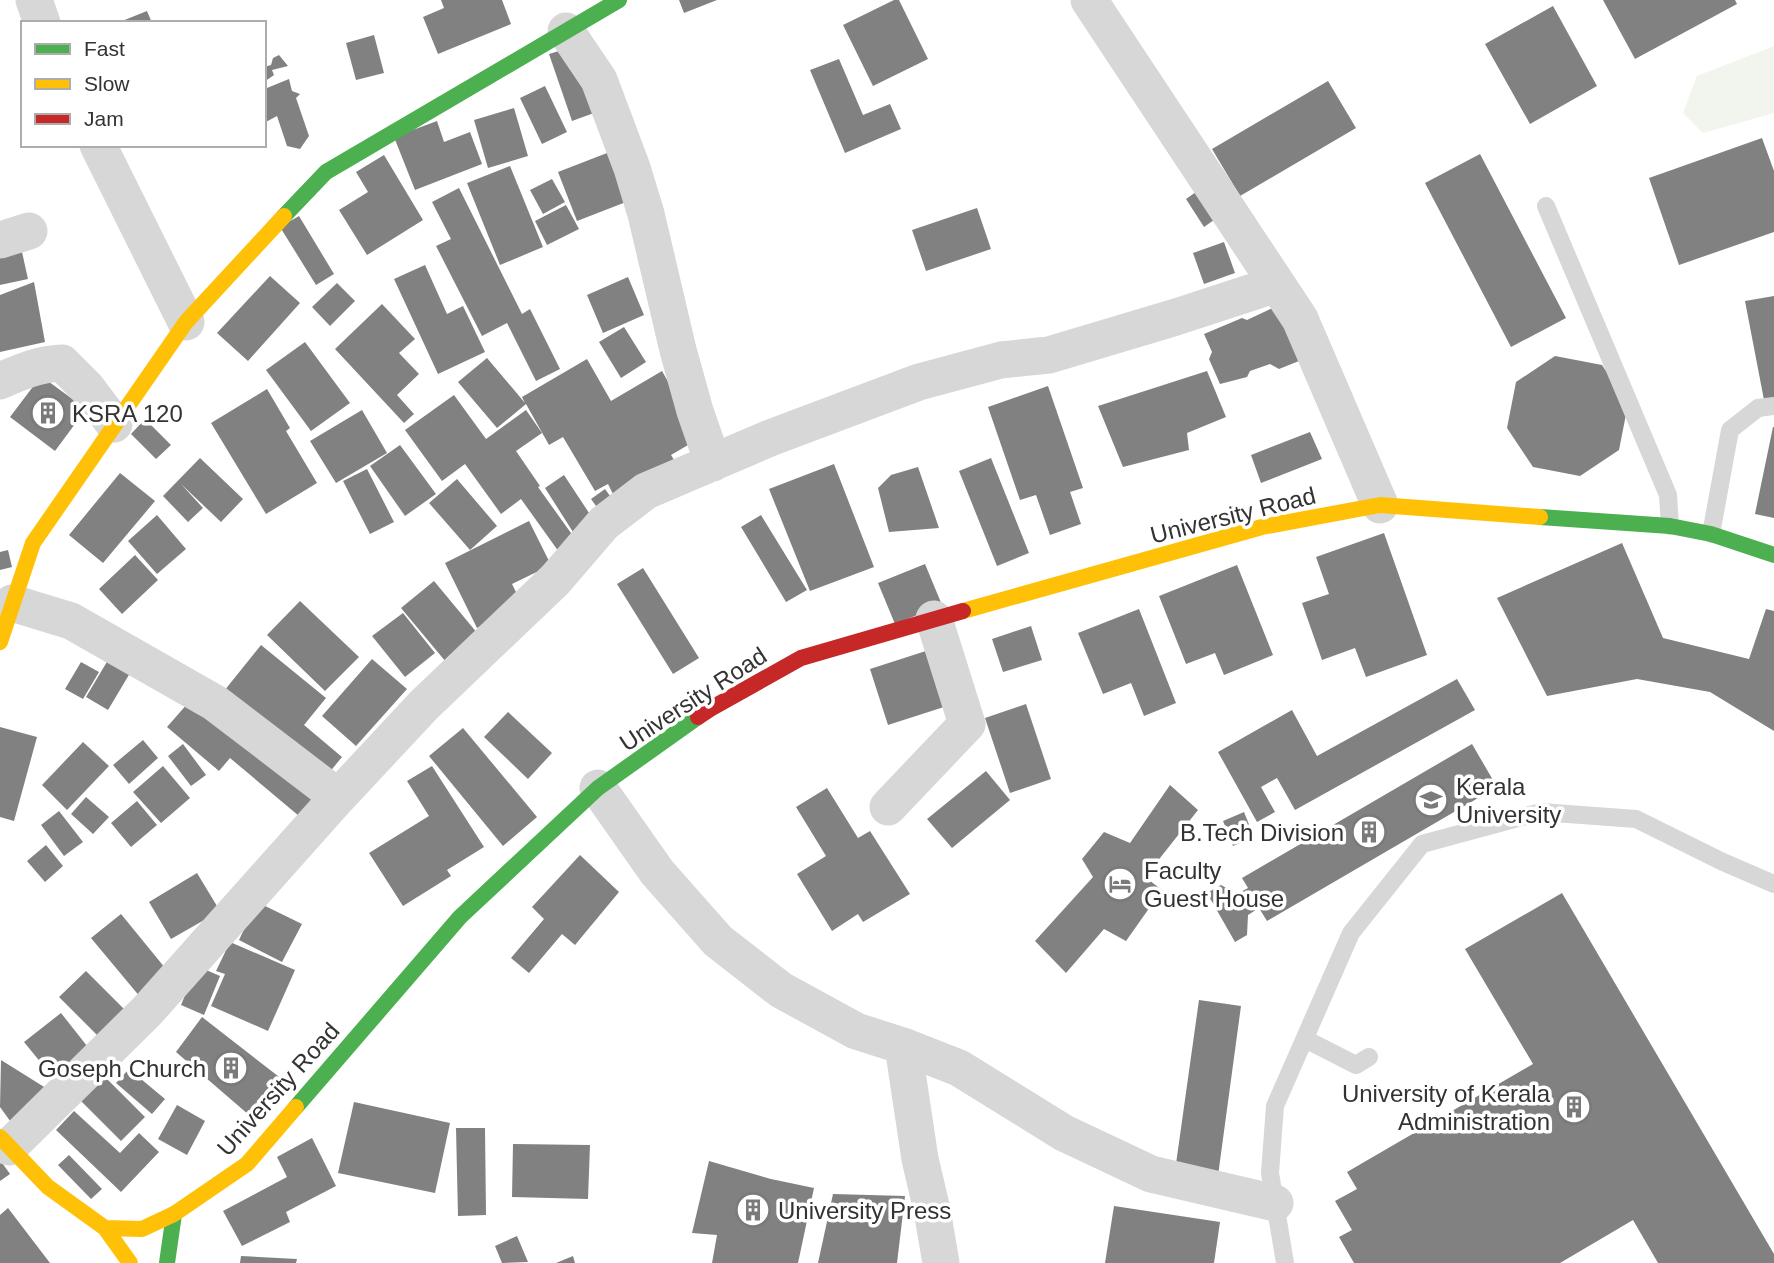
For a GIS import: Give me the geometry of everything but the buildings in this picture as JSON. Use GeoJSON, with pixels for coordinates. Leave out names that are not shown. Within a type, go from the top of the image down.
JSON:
{"type":"FeatureCollection","features":[{"type":"Feature","properties":{"kind":"street"},"geometry":{"type":"LineString","coordinates":[[34,0],[41,21]]}},
{"type":"Feature","properties":{"kind":"street"},"geometry":{"type":"LineString","coordinates":[[0,642],[33,543],[114,424],[186,322],[326,172],[619,0]]}},
{"type":"Feature","properties":{"kind":"street"},"geometry":{"type":"LineString","coordinates":[[1089,0],[1300,319],[1380,505]]}},
{"type":"Feature","properties":{"kind":"street"},"geometry":{"type":"LineString","coordinates":[[566,31],[599,80],[632,168],[646,214],[678,350],[713,463]]}},
{"type":"Feature","properties":{"kind":"street"},"geometry":{"type":"LineString","coordinates":[[99,147],[186,322]]}},
{"type":"Feature","properties":{"kind":"street"},"geometry":{"type":"LineString","coordinates":[[130,1263],[105,1228],[48,1187],[5,1142],[147,1011],[424,705],[555,580],[604,523],[646,491],[770,438],[919,382],[1001,360],[1049,355],[1277,284]]}},
{"type":"Feature","properties":{"kind":"street"},"geometry":{"type":"LineString","coordinates":[[0,382],[26,370],[49,363],[62,363],[88,388],[114,424]]}},
{"type":"Feature","properties":{"kind":"street","name":"University Road"},"geometry":{"type":"LineString","coordinates":[[105,1228],[142,1229],[174,1214],[247,1164],[460,917],[598,788],[710,709],[801,658],[934,618],[1262,527],[1380,505],[1670,526],[1711,534],[1774,555]]}},
{"type":"Feature","properties":{"kind":"street"},"geometry":{"type":"LineString","coordinates":[[12,603],[71,621],[215,703],[338,797]]}},
{"type":"Feature","properties":{"kind":"street"},"geometry":{"type":"LineString","coordinates":[[888,807],[967,724],[934,618]]}},
{"type":"Feature","properties":{"kind":"street"},"geometry":{"type":"LineString","coordinates":[[598,788],[657,872],[718,941],[781,990],[856,1031],[959,1068],[1064,1133],[1152,1174],[1275,1203]]}},
{"type":"Feature","properties":{"kind":"street"},"geometry":{"type":"LineString","coordinates":[[903,1046],[920,1159],[941,1263]]}},
{"type":"Feature","properties":{"kind":"street"},"geometry":{"type":"LineString","coordinates":[[167,1263],[174,1214]]}},
{"type":"Feature","properties":{"kind":"lane"},"geometry":{"type":"LineString","coordinates":[[1546,206],[1668,495],[1670,526]]}},
{"type":"Feature","properties":{"kind":"lane"},"geometry":{"type":"LineString","coordinates":[[1711,534],[1730,430],[1758,408],[1774,406]]}},
{"type":"Feature","properties":{"kind":"lane"},"geometry":{"type":"LineString","coordinates":[[1285,1263],[1270,1173],[1275,1106],[1351,933],[1422,844],[1541,812],[1636,819],[1774,884]]}},
{"type":"Feature","properties":{"kind":"lane"},"geometry":{"type":"LineString","coordinates":[[1303,1043],[1356,1065],[1369,1057]]}},
{"type":"Feature","properties":{"kind":"shaded area"},"geometry":{"type":"Polygon","coordinates":[[[1774,46],[1774,113],[1703,133],[1683,113],[1697,76],[1774,46]]]}},
{"type":"Feature","properties":{"kind":"traffic: fast"},"geometry":{"type":"LineString","coordinates":[[284,216],[326,172],[619,0]]}},
{"type":"Feature","properties":{"kind":"traffic: fast"},"geometry":{"type":"LineString","coordinates":[[1540,517],[1670,526],[1711,534],[1774,555]]}},
{"type":"Feature","properties":{"kind":"traffic: fast"},"geometry":{"type":"LineString","coordinates":[[296,1107],[460,917],[598,788],[698,717]]}},
{"type":"Feature","properties":{"kind":"traffic: fast"},"geometry":{"type":"LineString","coordinates":[[167,1263],[174,1214]]}},
{"type":"Feature","properties":{"kind":"traffic: slow"},"geometry":{"type":"LineString","coordinates":[[0,642],[33,543],[186,322],[284,216]]}},
{"type":"Feature","properties":{"kind":"traffic: slow"},"geometry":{"type":"LineString","coordinates":[[963,611],[1262,527],[1380,505],[1540,517]]}},
{"type":"Feature","properties":{"kind":"traffic: slow"},"geometry":{"type":"LineString","coordinates":[[0,1137],[48,1187],[105,1228],[142,1229],[174,1214],[247,1164],[296,1107]]}},
{"type":"Feature","properties":{"kind":"traffic: slow"},"geometry":{"type":"LineString","coordinates":[[105,1228],[130,1263]]}},
{"type":"Feature","properties":{"kind":"traffic: jam"},"geometry":{"type":"LineString","coordinates":[[698,717],[801,658],[963,611]]}},
{"type":"Feature","properties":{"kind":"place","name":"KSRA 120"},"geometry":{"type":"Point","coordinates":[48,413]}},
{"type":"Feature","properties":{"kind":"place","name":"Kerala University"},"geometry":{"type":"Point","coordinates":[1431,800]}},
{"type":"Feature","properties":{"kind":"place","name":"B.Tech Division"},"geometry":{"type":"Point","coordinates":[1369,832]}},
{"type":"Feature","properties":{"kind":"place","name":"Faculty Guest House"},"geometry":{"type":"Point","coordinates":[1120,884]}},
{"type":"Feature","properties":{"kind":"place","name":"Goseph Church"},"geometry":{"type":"Point","coordinates":[231,1068]}},
{"type":"Feature","properties":{"kind":"place","name":"University of Kerala Administration"},"geometry":{"type":"Point","coordinates":[1574,1107]}},
{"type":"Feature","properties":{"kind":"place","name":"University Press"},"geometry":{"type":"Point","coordinates":[753,1210]}}]}
